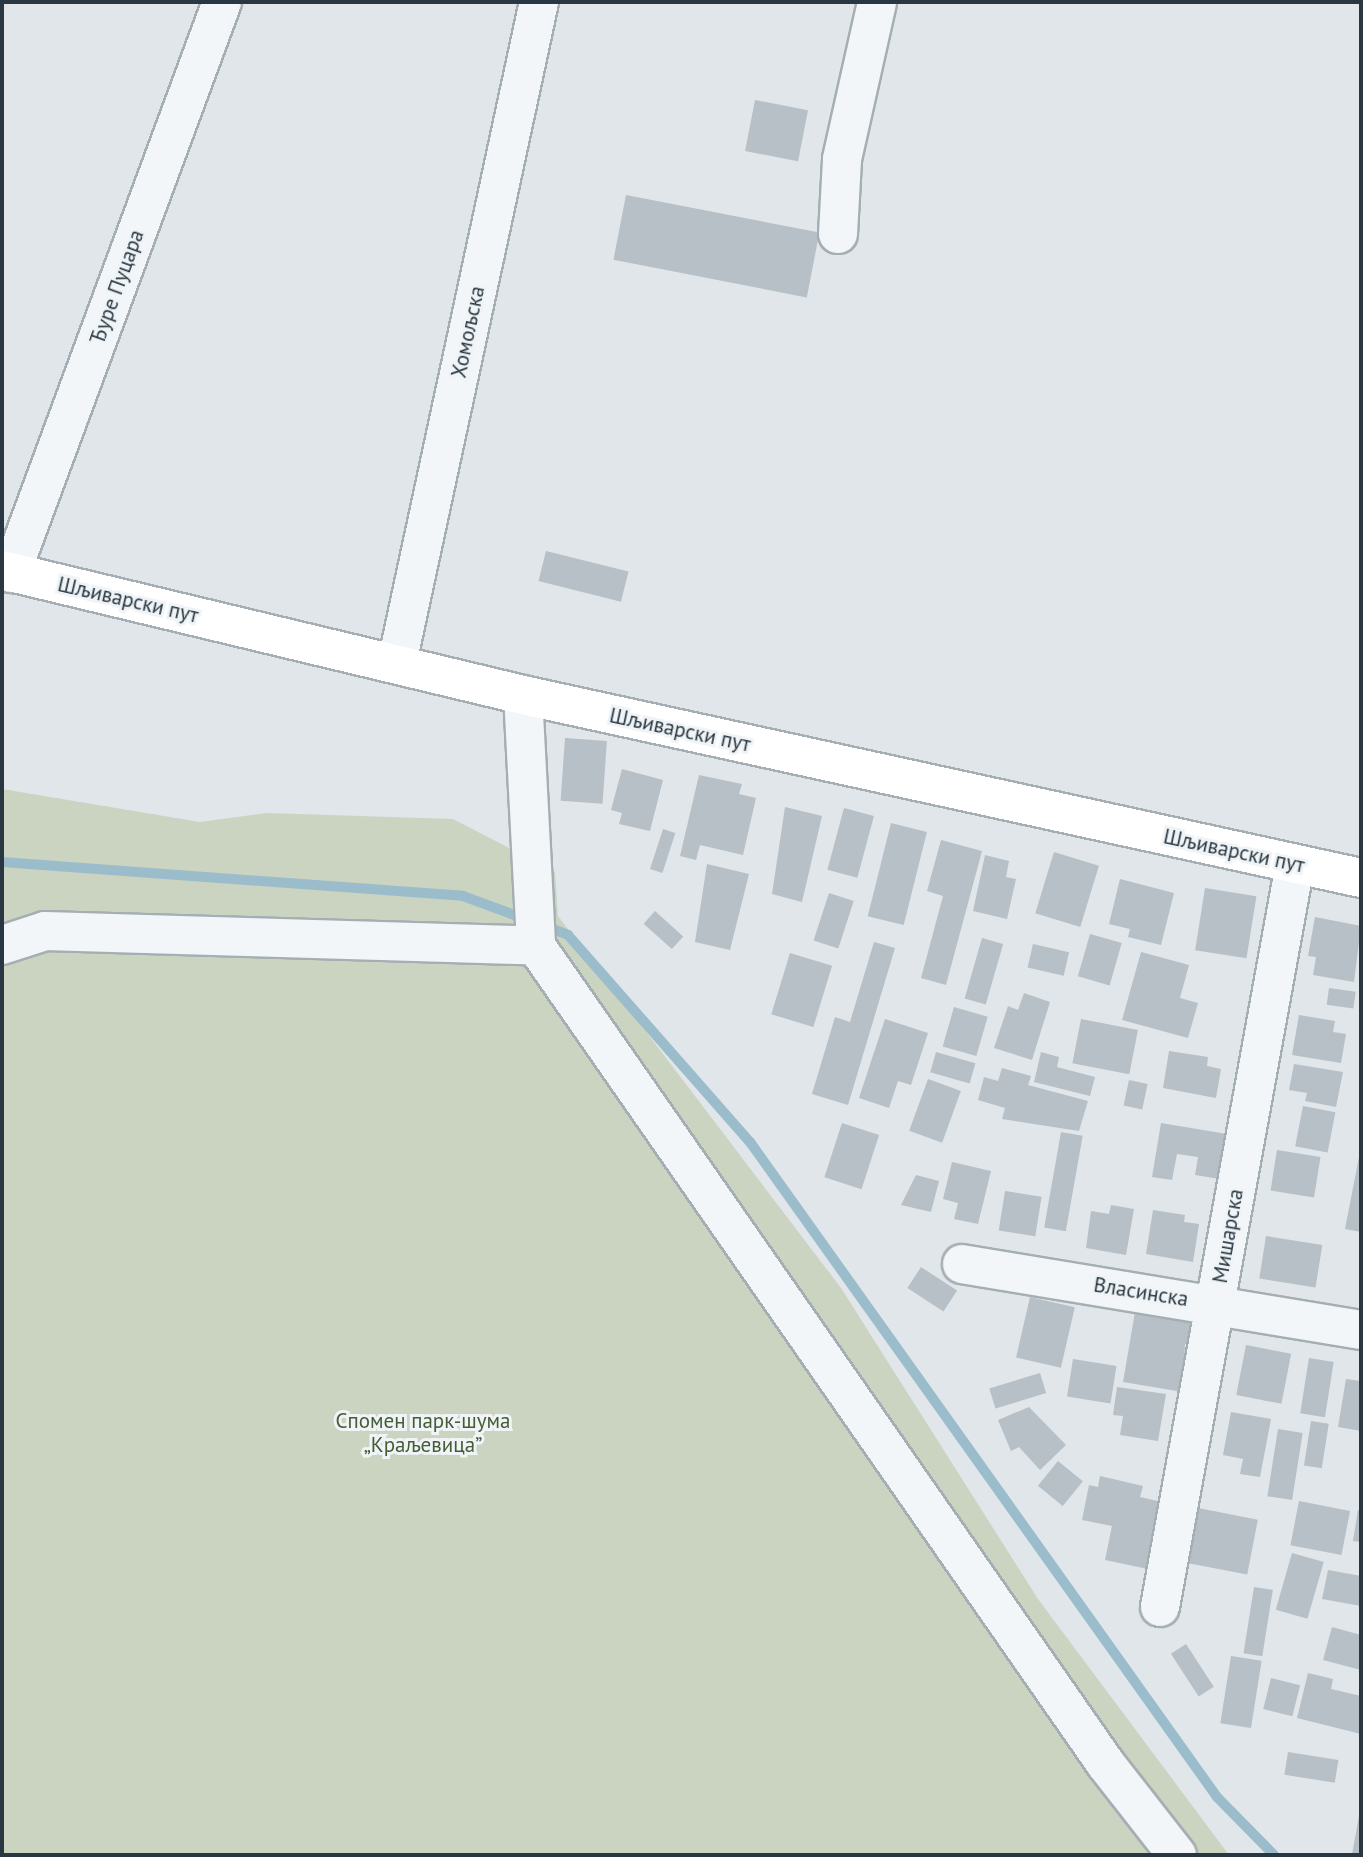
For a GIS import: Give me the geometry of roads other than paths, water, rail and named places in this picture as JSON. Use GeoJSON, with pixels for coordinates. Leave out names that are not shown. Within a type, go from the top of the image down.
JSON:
{"type":"FeatureCollection","features":[{"type":"Feature","properties":{"kind":"main road","name":"Шљиварски пут"},"geometry":{"type":"LineString","coordinates":[[6,572],[523,695],[1361,878]]}},
{"type":"Feature","properties":{"kind":"street","name":"Ђуре Пуцара"},"geometry":{"type":"LineString","coordinates":[[6,572],[222,2]]}},
{"type":"Feature","properties":{"kind":"street","name":"Хомољска"},"geometry":{"type":"LineString","coordinates":[[397,663],[539,2]]}},
{"type":"Feature","properties":{"kind":"street"},"geometry":{"type":"LineString","coordinates":[[838,234],[842,159],[877,2]]}},
{"type":"Feature","properties":{"kind":"street"},"geometry":{"type":"LineString","coordinates":[[523,695],[536,946],[1105,1763],[1177,1855]]}},
{"type":"Feature","properties":{"kind":"street","name":"Мишарска"},"geometry":{"type":"LineString","coordinates":[[1160,1607],[1295,864]]}},
{"type":"Feature","properties":{"kind":"street"},"geometry":{"type":"LineString","coordinates":[[2,946],[45,931],[536,946]]}},
{"type":"Feature","properties":{"kind":"street","name":"Власинска"},"geometry":{"type":"LineString","coordinates":[[962,1264],[1361,1330]]}},
{"type":"Feature","properties":{"kind":"waterway"},"geometry":{"type":"LineString","coordinates":[[2,862],[463,896],[528,920]]}},
{"type":"Feature","properties":{"kind":"waterway"},"geometry":{"type":"LineString","coordinates":[[545,926],[568,935],[750,1142],[1217,1797],[1274,1855]]}},
{"type":"Feature","properties":{"kind":"park label","name":"Спомен парк-шума „Краљевица”"},"geometry":{"type":"Point","coordinates":[423,1433]}}]}
